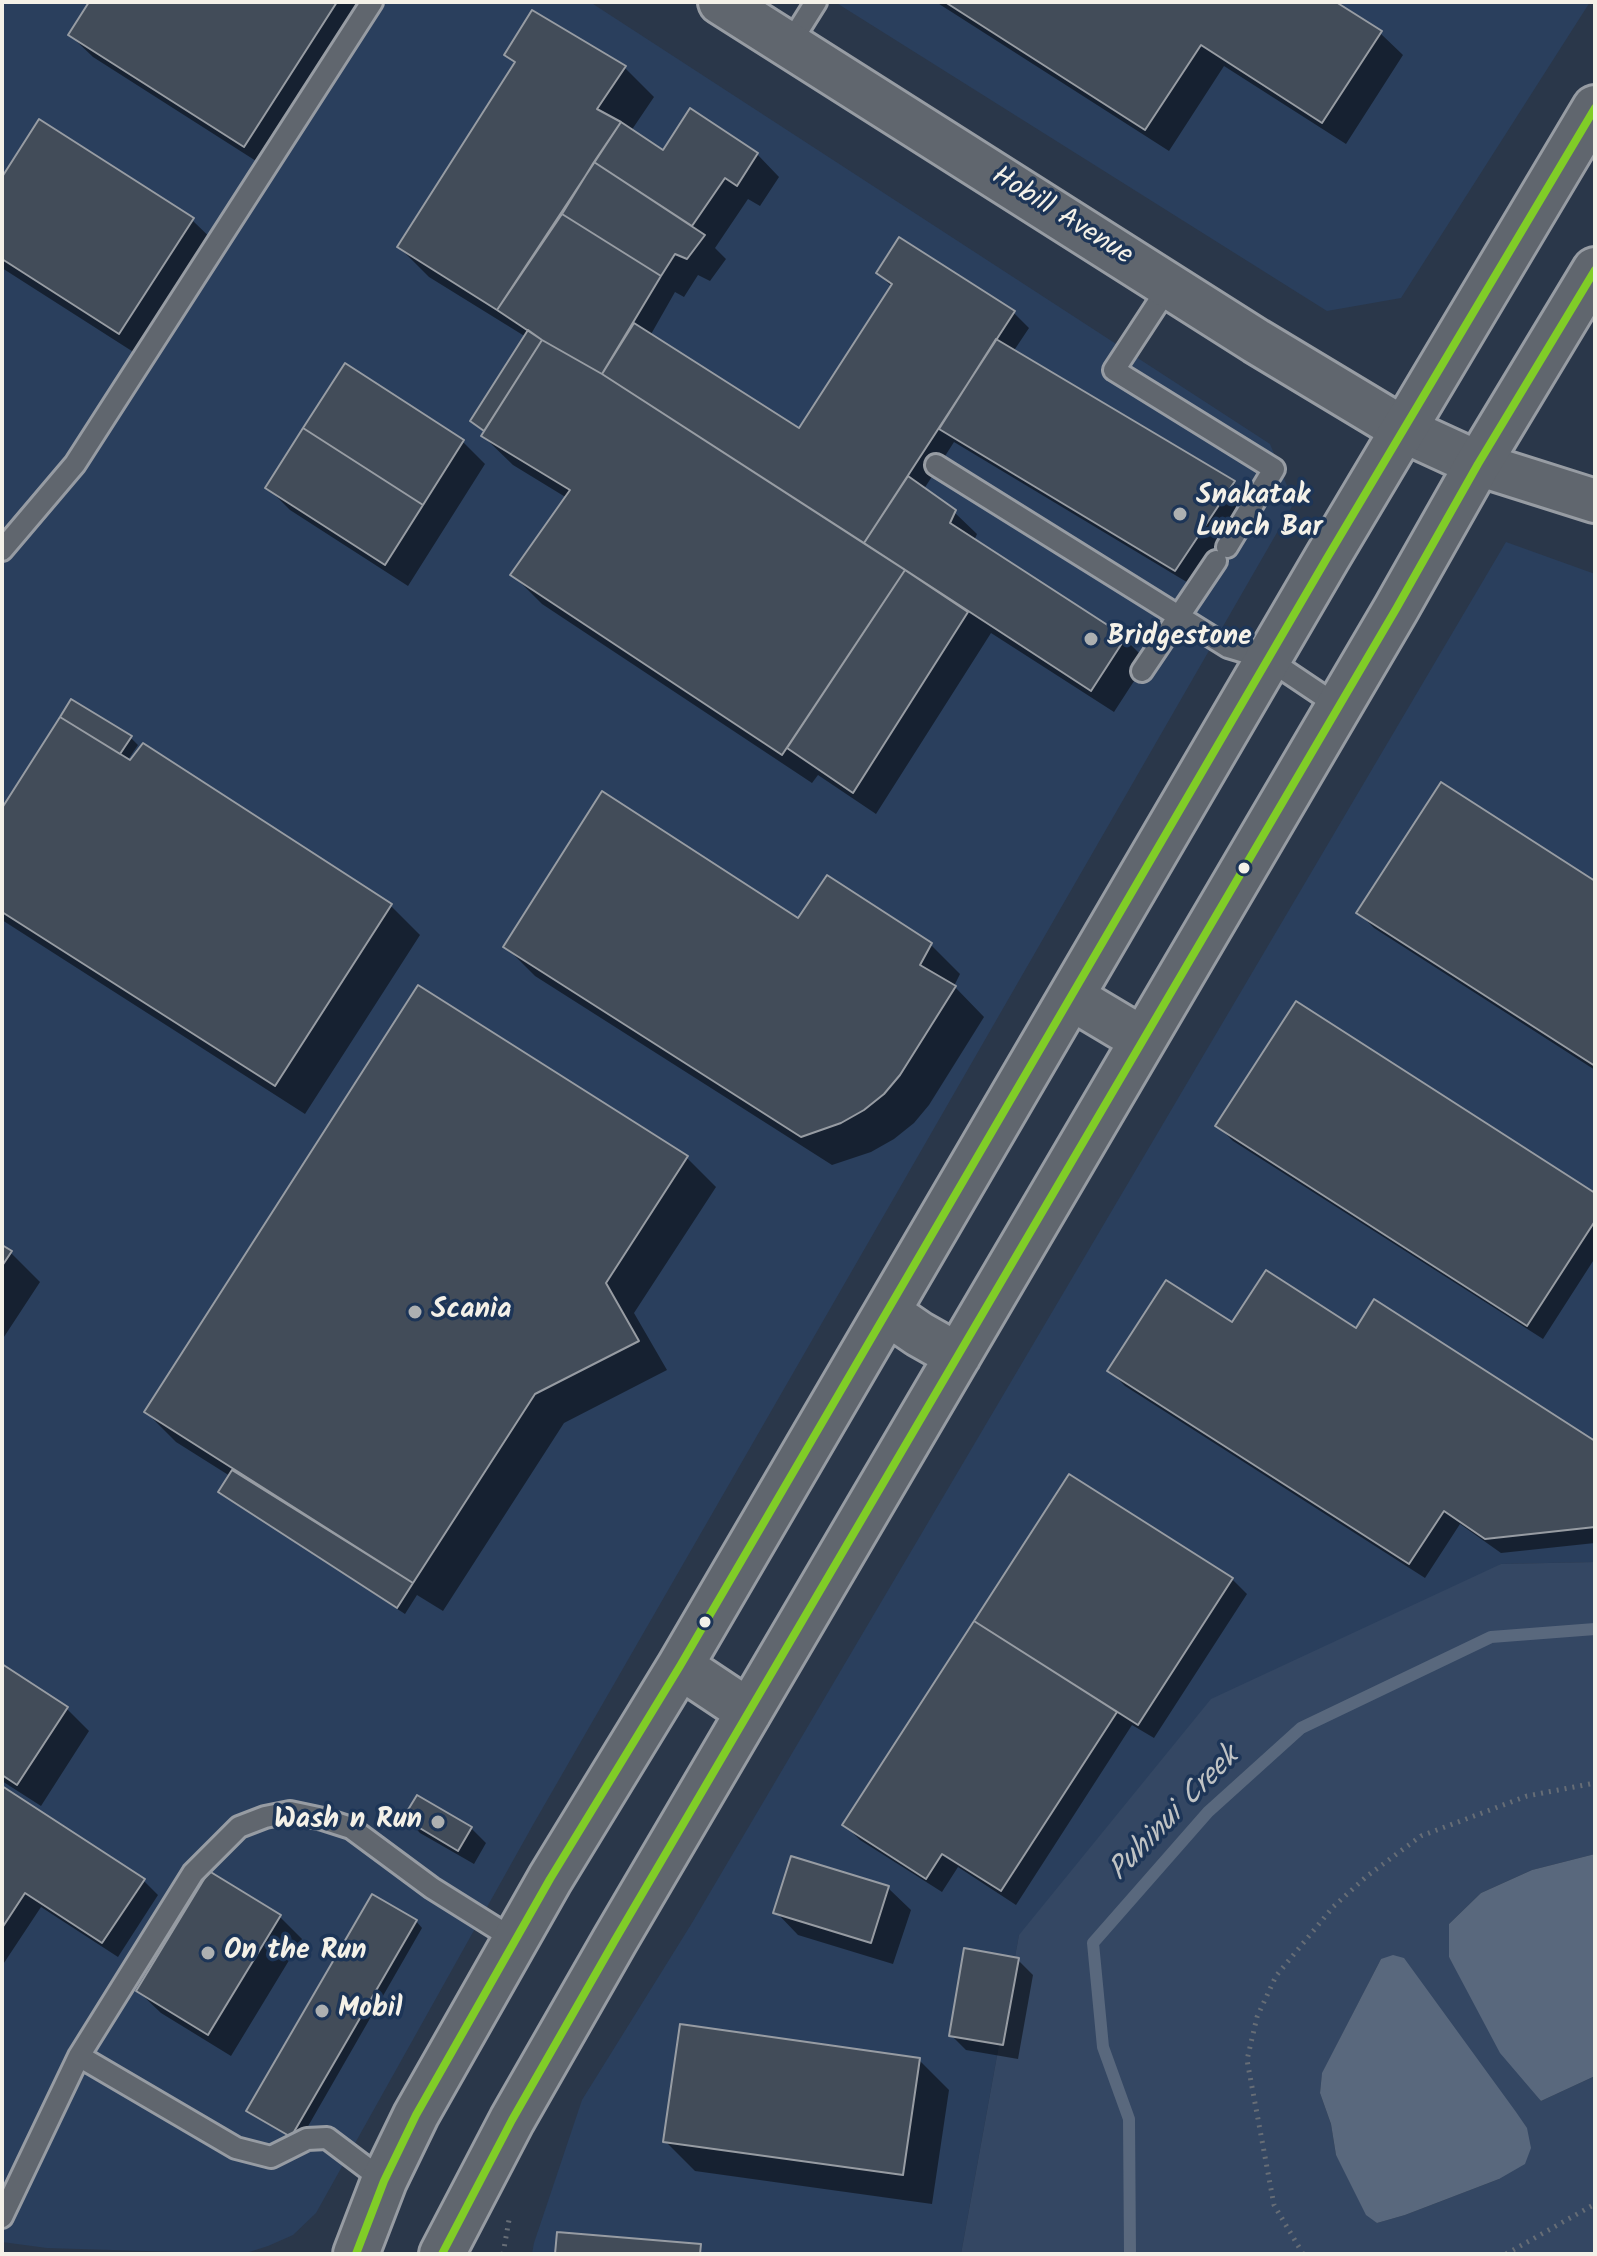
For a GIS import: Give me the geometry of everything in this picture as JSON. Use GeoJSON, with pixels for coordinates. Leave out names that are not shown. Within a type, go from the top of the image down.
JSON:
{"type":"FeatureCollection","features":[{"type":"Feature","properties":{"kind":"main road","name":"Hobill Avenue"},"geometry":{"type":"LineString","coordinates":[[721,2],[1256,341],[1404,430],[1478,464]]}},
{"type":"Feature","properties":{"kind":"main road"},"geometry":{"type":"LineString","coordinates":[[354,2252],[416,2115],[515,1940],[680,1666],[1268,659],[1595,108]]}},
{"type":"Feature","properties":{"kind":"main road"},"geometry":{"type":"LineString","coordinates":[[442,2254],[520,2106],[1478,464],[1595,270]]}},
{"type":"Feature","properties":{"kind":"main road"},"geometry":{"type":"LineString","coordinates":[[1071,997],[1143,1040]]}},
{"type":"Feature","properties":{"kind":"main road"},"geometry":{"type":"LineString","coordinates":[[887,1312],[958,1356]]}},
{"type":"Feature","properties":{"kind":"main road"},"geometry":{"type":"LineString","coordinates":[[680,1666],[749,1712]]}},
{"type":"Feature","properties":{"kind":"main road"},"geometry":{"type":"LineString","coordinates":[[476,2192],[479,2254]]}},
{"type":"Feature","properties":{"kind":"street"},"geometry":{"type":"LineString","coordinates":[[1478,464],[1595,501]]}},
{"type":"Feature","properties":{"kind":"lane"},"geometry":{"type":"LineString","coordinates":[[2,550],[75,464],[372,2]]}},
{"type":"Feature","properties":{"kind":"lane"},"geometry":{"type":"LineString","coordinates":[[789,45],[816,2]]}},
{"type":"Feature","properties":{"kind":"lane"},"geometry":{"type":"LineString","coordinates":[[1142,671],[1222,554],[1274,469],[1114,370],[1169,286]]}},
{"type":"Feature","properties":{"kind":"lane"},"geometry":{"type":"LineString","coordinates":[[936,465],[1228,647],[1268,659],[1338,706]]}},
{"type":"Feature","properties":{"kind":"lane"},"geometry":{"type":"LineString","coordinates":[[2,2217],[79,2056],[193,1873],[239,1827],[290,1812],[351,1828],[432,1888],[515,1940]]}},
{"type":"Feature","properties":{"kind":"lane"},"geometry":{"type":"LineString","coordinates":[[79,2056],[236,2148],[271,2157],[307,2139],[327,2138],[384,2181]]}},
{"type":"Feature","properties":{"kind":"path"},"geometry":{"type":"LineString","coordinates":[[1303,2254],[1274,2205],[1247,2060],[1257,2017],[1276,1976],[1333,1907],[1367,1876],[1421,1836],[1527,1796],[1595,1783]]}},
{"type":"Feature","properties":{"kind":"path"},"geometry":{"type":"LineString","coordinates":[[1506,2254],[1595,2204]]}},
{"type":"Feature","properties":{"kind":"shaded area"},"geometry":{"type":"Polygon","coordinates":[[[2,2],[590,2],[1270,444],[1294,503],[534,1823],[316,2213],[293,2235],[243,2254],[47,2248],[2,2242],[2,2]]]}},
{"type":"Feature","properties":{"kind":"shaded area"},"geometry":{"type":"Polygon","coordinates":[[[835,2],[1590,2],[1401,298],[1327,311],[835,2]]]}},
{"type":"Feature","properties":{"kind":"shaded area"},"geometry":{"type":"Polygon","coordinates":[[[1506,542],[1595,574],[1595,1562],[1501,1564],[1019,1935],[961,2254],[532,2254],[582,2100],[692,1923],[1506,542]]]}},
{"type":"Feature","properties":{"kind":"shaded area"},"geometry":{"type":"Polygon","coordinates":[[[1595,1562],[1595,1854],[1532,1870],[1481,1893],[1449,1924],[1449,1957],[1541,2101],[1595,2076],[1595,2254],[961,2254],[1019,1935],[1211,1699],[1501,1564],[1595,1562]],[[1381,1959],[1322,2074],[1320,2093],[1331,2124],[1336,2155],[1377,2223],[1499,2179],[1381,1959]]]}},
{"type":"Feature","properties":{"kind":"shaded area"},"geometry":{"type":"Polygon","coordinates":[[[1595,1854],[1595,2076],[1541,2101],[1500,2053],[1449,1957],[1449,1924],[1481,1893],[1532,1870],[1595,1854]]]}},
{"type":"Feature","properties":{"kind":"shaded area"},"geometry":{"type":"Polygon","coordinates":[[[1393,1955],[1404,1958],[1516,2112],[1527,2128],[1531,2148],[1525,2164],[1499,2179],[1377,2223],[1366,2215],[1336,2155],[1331,2124],[1320,2093],[1322,2073],[1381,1959],[1393,1955]]]}},
{"type":"Feature","properties":{"kind":"building"},"geometry":{"type":"Polygon","coordinates":[[[89,2],[337,2],[244,147],[68,35],[89,2]]]}},
{"type":"Feature","properties":{"kind":"building"},"geometry":{"type":"Polygon","coordinates":[[[945,2],[1336,2],[1382,31],[1322,123],[1201,45],[1145,130],[945,2]]]}},
{"type":"Feature","properties":{"kind":"building"},"geometry":{"type":"Polygon","coordinates":[[[532,10],[626,66],[597,109],[621,122],[497,310],[397,247],[515,62],[504,55],[532,10]]]}},
{"type":"Feature","properties":{"kind":"building"},"geometry":{"type":"Polygon","coordinates":[[[690,108],[758,153],[737,186],[725,178],[692,226],[594,162],[621,122],[663,150],[690,108]]]}},
{"type":"Feature","properties":{"kind":"building"},"geometry":{"type":"Polygon","coordinates":[[[39,119],[194,218],[119,334],[2,259],[2,177],[39,119]]]}},
{"type":"Feature","properties":{"kind":"building"},"geometry":{"type":"Polygon","coordinates":[[[594,162],[705,235],[687,259],[675,254],[661,276],[562,214],[594,162]]]}},
{"type":"Feature","properties":{"kind":"building"},"geometry":{"type":"Polygon","coordinates":[[[562,214],[661,276],[602,374],[497,310],[562,214]]]}},
{"type":"Feature","properties":{"kind":"building"},"geometry":{"type":"Polygon","coordinates":[[[899,237],[1015,311],[864,543],[602,374],[634,323],[799,428],[892,284],[876,273],[899,237]]]}},
{"type":"Feature","properties":{"kind":"building"},"geometry":{"type":"Polygon","coordinates":[[[528,330],[542,340],[484,431],[470,421],[528,330]]]}},
{"type":"Feature","properties":{"kind":"building"},"geometry":{"type":"Polygon","coordinates":[[[996,339],[1235,481],[1175,571],[939,429],[996,339]]]}},
{"type":"Feature","properties":{"kind":"building"},"geometry":{"type":"Polygon","coordinates":[[[542,340],[602,374],[905,570],[782,755],[510,575],[570,490],[481,436],[542,340]]]}},
{"type":"Feature","properties":{"kind":"building"},"geometry":{"type":"Polygon","coordinates":[[[345,363],[464,440],[423,505],[303,428],[345,363]]]}},
{"type":"Feature","properties":{"kind":"building"},"geometry":{"type":"Polygon","coordinates":[[[303,428],[423,505],[385,565],[265,488],[303,428]]]}},
{"type":"Feature","properties":{"kind":"building"},"geometry":{"type":"Polygon","coordinates":[[[908,476],[956,510],[950,523],[1126,637],[1091,691],[864,543],[908,476]]]}},
{"type":"Feature","properties":{"kind":"building"},"geometry":{"type":"Polygon","coordinates":[[[905,570],[968,612],[853,793],[787,748],[905,570]]]}},
{"type":"Feature","properties":{"kind":"building"},"geometry":{"type":"Polygon","coordinates":[[[71,699],[132,736],[120,754],[60,717],[71,699]]]}},
{"type":"Feature","properties":{"kind":"building"},"geometry":{"type":"Polygon","coordinates":[[[60,717],[130,760],[143,743],[392,904],[275,1086],[2,912],[2,808],[60,717]]]}},
{"type":"Feature","properties":{"kind":"building"},"geometry":{"type":"Polygon","coordinates":[[[1441,782],[1595,881],[1595,1066],[1356,913],[1441,782]]]}},
{"type":"Feature","properties":{"kind":"building"},"geometry":{"type":"Polygon","coordinates":[[[602,791],[798,918],[827,875],[932,943],[920,965],[956,986],[900,1075],[884,1094],[841,1123],[801,1137],[503,947],[602,791]]]}},
{"type":"Feature","properties":{"kind":"building","name":"Scania"},"geometry":{"type":"Polygon","coordinates":[[[418,985],[688,1156],[606,1283],[639,1341],[535,1394],[413,1583],[144,1412],[418,985]]]}},
{"type":"Feature","properties":{"kind":"building"},"geometry":{"type":"Polygon","coordinates":[[[1296,1001],[1595,1193],[1595,1221],[1527,1326],[1215,1126],[1296,1001]]]}},
{"type":"Feature","properties":{"kind":"building"},"geometry":{"type":"Polygon","coordinates":[[[2,1245],[12,1251],[2,1266],[2,1245]]]}},
{"type":"Feature","properties":{"kind":"building"},"geometry":{"type":"Polygon","coordinates":[[[1266,1270],[1356,1328],[1374,1299],[1595,1441],[1595,1527],[1485,1539],[1444,1511],[1409,1564],[1107,1371],[1166,1280],[1232,1322],[1266,1270]]]}},
{"type":"Feature","properties":{"kind":"building"},"geometry":{"type":"Polygon","coordinates":[[[232,1470],[413,1583],[397,1608],[218,1492],[232,1470]]]}},
{"type":"Feature","properties":{"kind":"building"},"geometry":{"type":"Polygon","coordinates":[[[1069,1474],[1233,1578],[1138,1725],[974,1621],[1069,1474]]]}},
{"type":"Feature","properties":{"kind":"building"},"geometry":{"type":"Polygon","coordinates":[[[974,1621],[1117,1712],[1001,1891],[942,1854],[926,1879],[842,1825],[974,1621]]]}},
{"type":"Feature","properties":{"kind":"building"},"geometry":{"type":"Polygon","coordinates":[[[2,1664],[68,1707],[17,1785],[2,1775],[2,1664]]]}},
{"type":"Feature","properties":{"kind":"building"},"geometry":{"type":"Polygon","coordinates":[[[2,1786],[145,1879],[102,1943],[25,1893],[2,1928],[2,1786]]]}},
{"type":"Feature","properties":{"kind":"building","name":"Wash n Run"},"geometry":{"type":"Polygon","coordinates":[[[417,1795],[472,1827],[458,1851],[403,1818],[417,1795]]]}},
{"type":"Feature","properties":{"kind":"building"},"geometry":{"type":"Polygon","coordinates":[[[791,1856],[889,1886],[871,1943],[773,1913],[791,1856]]]}},
{"type":"Feature","properties":{"kind":"building","name":"On the Run"},"geometry":{"type":"Polygon","coordinates":[[[209,1871],[281,1915],[208,2035],[136,1991],[209,1871]]]}},
{"type":"Feature","properties":{"kind":"building"},"geometry":{"type":"Polygon","coordinates":[[[372,1894],[417,1920],[291,2137],[246,2111],[372,1894]]]}},
{"type":"Feature","properties":{"kind":"building"},"geometry":{"type":"Polygon","coordinates":[[[964,1948],[1019,1958],[1003,2045],[949,2036],[964,1948]]]}},
{"type":"Feature","properties":{"kind":"building"},"geometry":{"type":"Polygon","coordinates":[[[680,2024],[920,2058],[903,2175],[663,2142],[680,2024]]]}},
{"type":"Feature","properties":{"kind":"building"},"geometry":{"type":"Polygon","coordinates":[[[557,2232],[701,2244],[700,2254],[555,2254],[557,2232]]]}},
{"type":"Feature","properties":{"kind":"waterway","name":"Puhinui Creek"},"geometry":{"type":"LineString","coordinates":[[1130,2254],[1129,2119],[1103,2047],[1093,1943],[1208,1812],[1301,1728],[1491,1637],[1595,1629]]}},
{"type":"Feature","properties":{"kind":"transit line"},"geometry":{"type":"LineString","coordinates":[[356,2254],[384,2181],[416,2115],[550,1879],[680,1666],[1327,558],[1595,108]]}},
{"type":"Feature","properties":{"kind":"transit line"},"geometry":{"type":"LineString","coordinates":[[442,2254],[512,2120],[615,1940],[1478,464],[1595,270]]}},
{"type":"Feature","properties":{"kind":"place","name":"Snakatak Lunch Bar"},"geometry":{"type":"Point","coordinates":[1180,514]}},
{"type":"Feature","properties":{"kind":"place","name":"Bridgestone"},"geometry":{"type":"Point","coordinates":[1091,639]}},
{"type":"Feature","properties":{"kind":"place","name":"Scania"},"geometry":{"type":"Point","coordinates":[415,1312]}},
{"type":"Feature","properties":{"kind":"place","name":"Wash n Run"},"geometry":{"type":"Point","coordinates":[438,1822]}},
{"type":"Feature","properties":{"kind":"place","name":"On the Run"},"geometry":{"type":"Point","coordinates":[208,1953]}},
{"type":"Feature","properties":{"kind":"place","name":"Mobil"},"geometry":{"type":"Point","coordinates":[322,2011]}}]}
